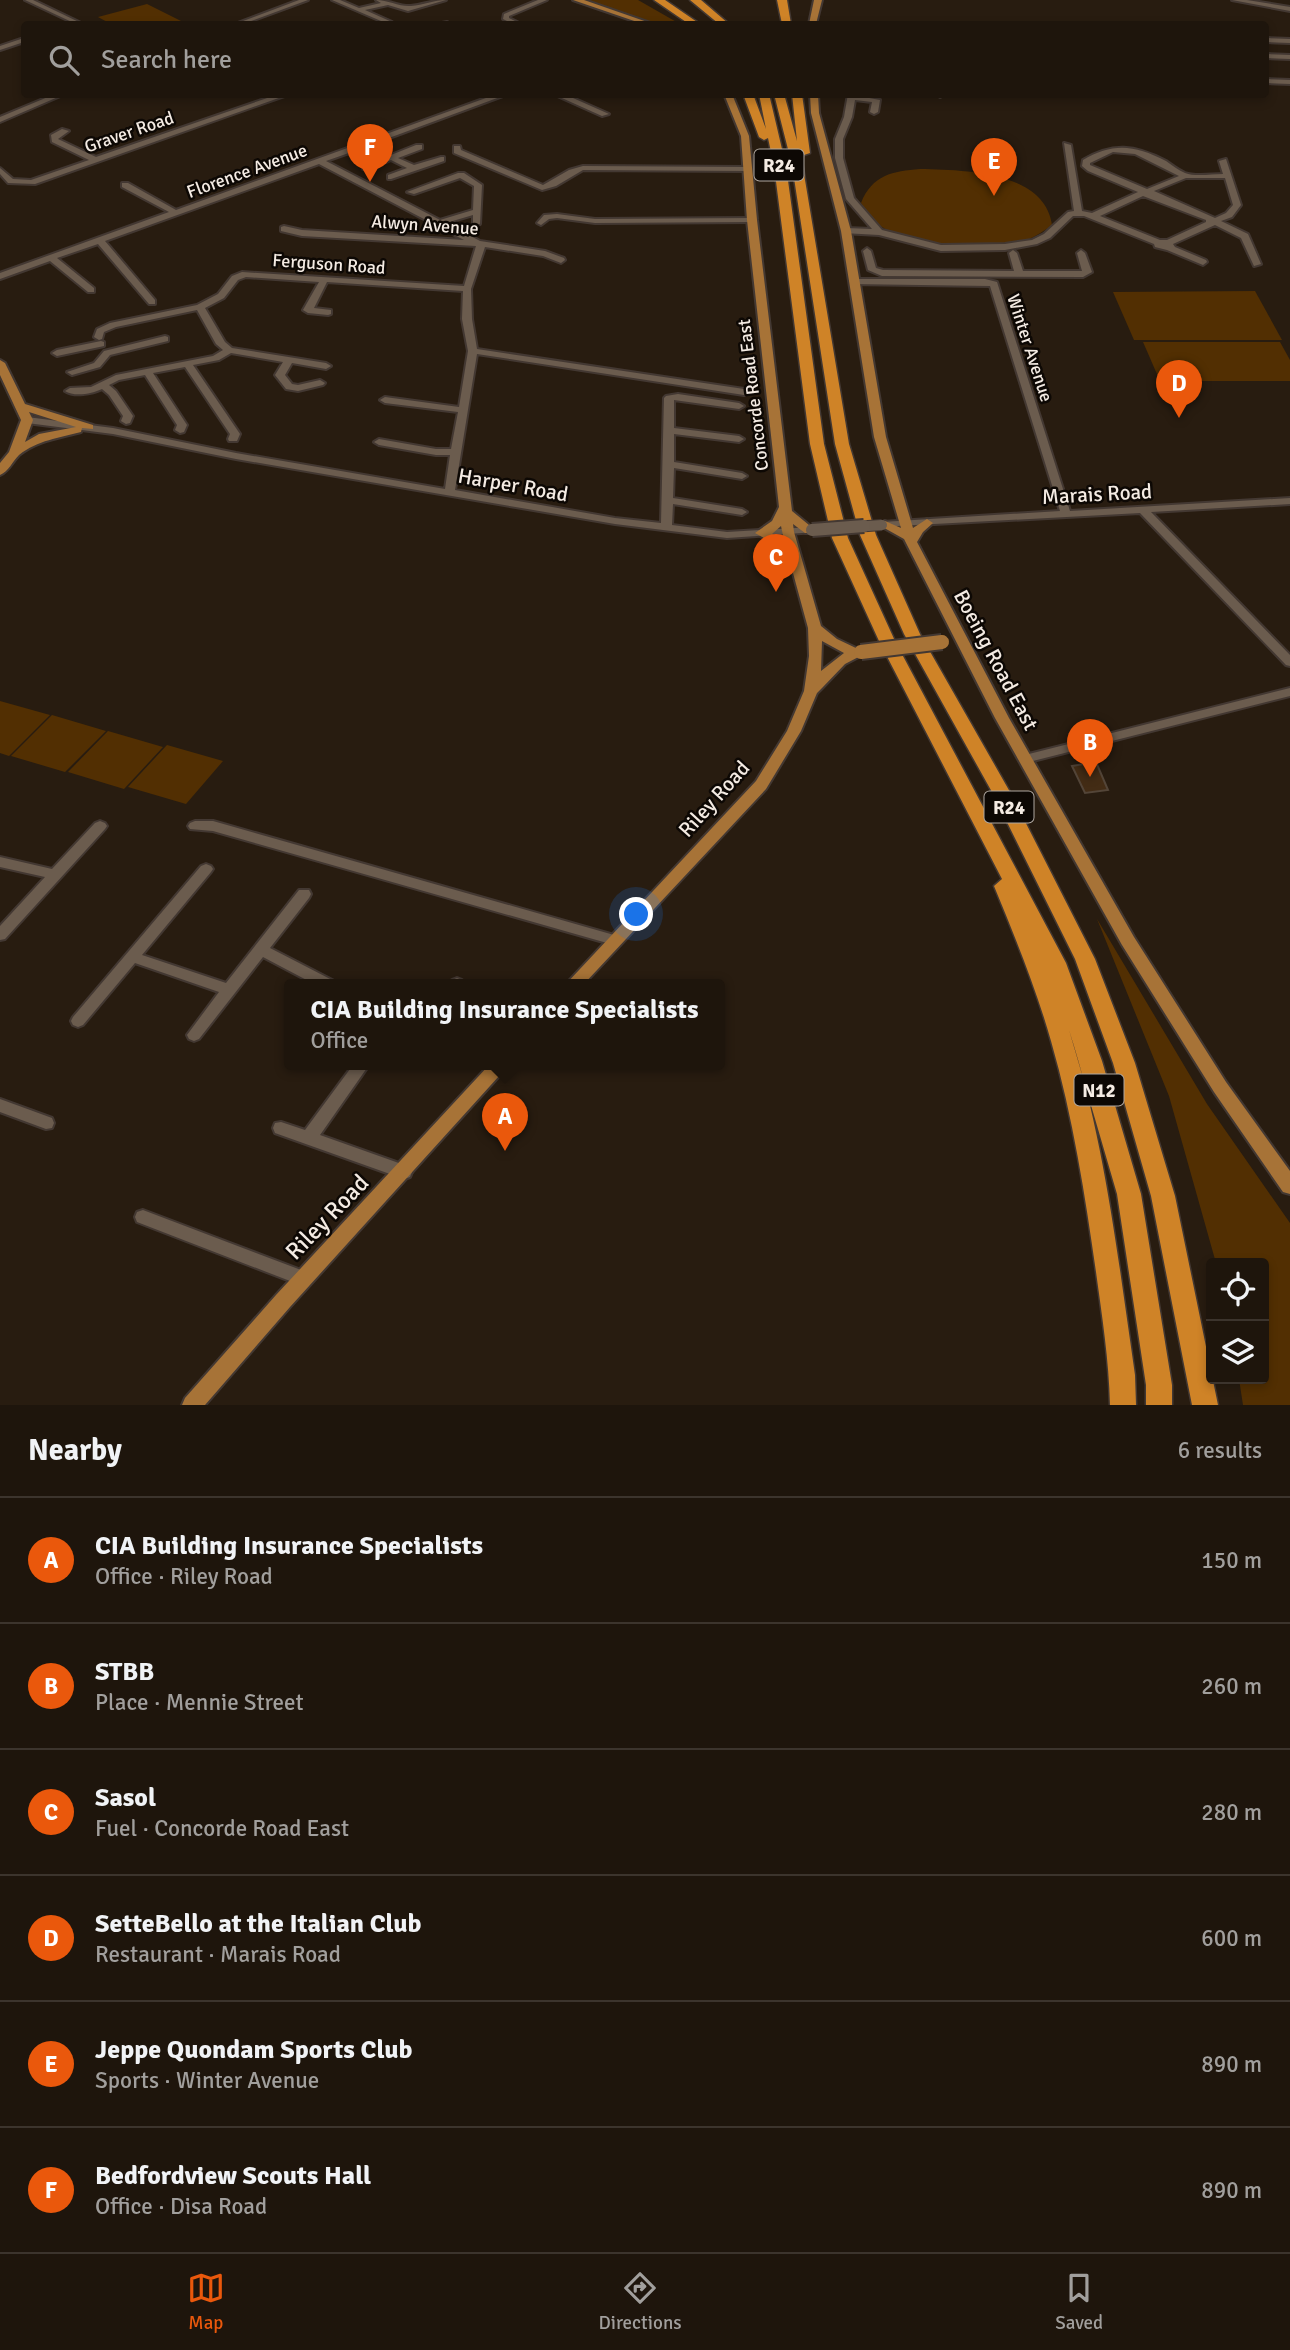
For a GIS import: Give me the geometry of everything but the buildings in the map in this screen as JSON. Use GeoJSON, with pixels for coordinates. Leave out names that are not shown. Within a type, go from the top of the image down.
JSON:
{"type":"FeatureCollection","features":[{"type":"Feature","properties":{"kind":"highway"},"geometry":{"type":"LineString","coordinates":[[652,0],[689,21]]}},
{"type":"Feature","properties":{"kind":"highway"},"geometry":{"type":"LineString","coordinates":[[659,0],[690,21]]}},
{"type":"Feature","properties":{"kind":"highway"},"geometry":{"type":"LineString","coordinates":[[695,0],[729,21]]}},
{"type":"Feature","properties":{"kind":"highway"},"geometry":{"type":"LineString","coordinates":[[711,0],[729,21]]}},
{"type":"Feature","properties":{"kind":"highway"},"geometry":{"type":"LineString","coordinates":[[782,0],[788,21]]}},
{"type":"Feature","properties":{"kind":"highway"},"geometry":{"type":"LineString","coordinates":[[790,21],[795,0]]}},
{"type":"Feature","properties":{"kind":"highway"},"geometry":{"type":"LineString","coordinates":[[750,98],[760,122],[788,236]]}},
{"type":"Feature","properties":{"kind":"highway","name":"R24"},"geometry":{"type":"LineString","coordinates":[[765,98],[780,166],[817,444],[840,538],[887,641],[969,797],[1037,966],[1069,1064],[1096,1185],[1122,1375],[1123,1405]]}},
{"type":"Feature","properties":{"kind":"highway","name":"R24"},"geometry":{"type":"LineString","coordinates":[[780,98],[798,165],[842,444],[868,535],[912,634],[1002,792],[1085,959],[1124,1063],[1163,1196],[1205,1405]]}},
{"type":"Feature","properties":{"kind":"highway"},"geometry":{"type":"LineString","coordinates":[[798,98],[806,164],[806,216]]}},
{"type":"Feature","properties":{"kind":"highway","name":"N12"},"geometry":{"type":"LineString","coordinates":[[969,797],[1056,963],[1091,1061],[1129,1194],[1159,1385],[1159,1405]]}},
{"type":"Feature","properties":{"kind":"main road"},"geometry":{"type":"LineString","coordinates":[[577,0],[640,21]]}},
{"type":"Feature","properties":{"kind":"main road"},"geometry":{"type":"LineString","coordinates":[[813,21],[818,0]]}},
{"type":"Feature","properties":{"kind":"main road","name":"Concorde Road East"},"geometry":{"type":"LineString","coordinates":[[730,98],[745,136],[752,220],[788,532],[815,628],[816,656],[811,691]]}},
{"type":"Feature","properties":{"kind":"main road","name":"Boeing Road East"},"geometry":{"type":"LineString","coordinates":[[814,98],[815,113],[846,235],[880,437],[907,529],[953,627],[1128,941],[1220,1087],[1290,1186]]}},
{"type":"Feature","properties":{"kind":"main road"},"geometry":{"type":"LineString","coordinates":[[0,363],[23,407],[27,422],[15,453],[0,471]]}},
{"type":"Feature","properties":{"kind":"main road"},"geometry":{"type":"LineString","coordinates":[[23,407],[83,428]]}},
{"type":"Feature","properties":{"kind":"main road"},"geometry":{"type":"LineString","coordinates":[[15,453],[43,436],[83,428]]}},
{"type":"Feature","properties":{"kind":"main road"},"geometry":{"type":"LineString","coordinates":[[785,510],[809,530],[794,549],[763,533],[776,523],[785,510]]}},
{"type":"Feature","properties":{"kind":"main road"},"geometry":{"type":"LineString","coordinates":[[885,525],[918,530],[926,523]]}},
{"type":"Feature","properties":{"kind":"main road"},"geometry":{"type":"LineString","coordinates":[[885,525],[907,529]]}},
{"type":"Feature","properties":{"kind":"main road"},"geometry":{"type":"LineString","coordinates":[[943,641],[953,627]]}},
{"type":"Feature","properties":{"kind":"main road"},"geometry":{"type":"LineString","coordinates":[[815,628],[832,642],[857,652]]}},
{"type":"Feature","properties":{"kind":"main road"},"geometry":{"type":"LineString","coordinates":[[811,691],[830,669],[857,652],[943,641],[958,649],[988,690]]}},
{"type":"Feature","properties":{"kind":"main road","name":"Riley Road"},"geometry":{"type":"LineString","coordinates":[[578,979],[761,785],[794,732],[811,691]]}},
{"type":"Feature","properties":{"kind":"main road","name":"Riley Road"},"geometry":{"type":"LineString","coordinates":[[192,1405],[303,1278],[404,1172],[496,1070]]}},
{"type":"Feature","properties":{"kind":"street"},"geometry":{"type":"LineString","coordinates":[[28,0],[74,21]]}},
{"type":"Feature","properties":{"kind":"street"},"geometry":{"type":"LineString","coordinates":[[246,21],[305,0]]}},
{"type":"Feature","properties":{"kind":"street"},"geometry":{"type":"LineString","coordinates":[[335,0],[385,21]]}},
{"type":"Feature","properties":{"kind":"street"},"geometry":{"type":"LineString","coordinates":[[358,10],[382,2],[412,9],[443,0]]}},
{"type":"Feature","properties":{"kind":"street"},"geometry":{"type":"LineString","coordinates":[[514,21],[506,16],[544,0]]}},
{"type":"Feature","properties":{"kind":"street"},"geometry":{"type":"LineString","coordinates":[[1235,0],[1289,10]]}},
{"type":"Feature","properties":{"kind":"street"},"geometry":{"type":"LineString","coordinates":[[1269,40],[1290,41]]}},
{"type":"Feature","properties":{"kind":"street"},"geometry":{"type":"LineString","coordinates":[[0,48],[21,41]]}},
{"type":"Feature","properties":{"kind":"street"},"geometry":{"type":"LineString","coordinates":[[1269,56],[1290,57]]}},
{"type":"Feature","properties":{"kind":"street"},"geometry":{"type":"LineString","coordinates":[[1269,81],[1290,82]]}},
{"type":"Feature","properties":{"kind":"street"},"geometry":{"type":"LineString","coordinates":[[0,120],[52,98]]}},
{"type":"Feature","properties":{"kind":"street","name":"Graver Road"},"geometry":{"type":"LineString","coordinates":[[20,183],[32,182],[275,98]]}},
{"type":"Feature","properties":{"kind":"street","name":"Florence Avenue"},"geometry":{"type":"LineString","coordinates":[[0,276],[494,98]]}},
{"type":"Feature","properties":{"kind":"street"},"geometry":{"type":"LineString","coordinates":[[566,98],[605,114]]}},
{"type":"Feature","properties":{"kind":"street"},"geometry":{"type":"LineString","coordinates":[[852,98],[848,117],[839,139],[839,158],[850,200],[883,234]]}},
{"type":"Feature","properties":{"kind":"street"},"geometry":{"type":"LineString","coordinates":[[864,98],[876,100],[874,112]]}},
{"type":"Feature","properties":{"kind":"street"},"geometry":{"type":"LineString","coordinates":[[65,131],[57,134],[55,140],[96,160]]}},
{"type":"Feature","properties":{"kind":"street"},"geometry":{"type":"LineString","coordinates":[[364,145],[414,168]]}},
{"type":"Feature","properties":{"kind":"street"},"geometry":{"type":"LineString","coordinates":[[1067,145],[1078,213]]}},
{"type":"Feature","properties":{"kind":"street"},"geometry":{"type":"LineString","coordinates":[[366,167],[419,147]]}},
{"type":"Feature","properties":{"kind":"street"},"geometry":{"type":"LineString","coordinates":[[457,148],[457,151],[537,187],[550,187],[579,169],[747,169]]}},
{"type":"Feature","properties":{"kind":"street"},"geometry":{"type":"LineString","coordinates":[[1185,176],[1156,157],[1140,151],[1110,151],[1085,163],[1096,172],[1245,236],[1257,264]]}},
{"type":"Feature","properties":{"kind":"street"},"geometry":{"type":"LineString","coordinates":[[391,177],[441,159]]}},
{"type":"Feature","properties":{"kind":"street"},"geometry":{"type":"LineString","coordinates":[[320,161],[481,244],[467,289],[467,320],[473,351],[449,494]]}},
{"type":"Feature","properties":{"kind":"street"},"geometry":{"type":"LineString","coordinates":[[1162,247],[1236,208],[1223,161]]}},
{"type":"Feature","properties":{"kind":"street"},"geometry":{"type":"LineString","coordinates":[[0,170],[11,181],[20,183]]}},
{"type":"Feature","properties":{"kind":"street"},"geometry":{"type":"LineString","coordinates":[[411,192],[461,175],[478,185],[476,224]]}},
{"type":"Feature","properties":{"kind":"street"},"geometry":{"type":"LineString","coordinates":[[1095,215],[1185,176],[1226,176]]}},
{"type":"Feature","properties":{"kind":"street"},"geometry":{"type":"LineString","coordinates":[[125,185],[176,213]]}},
{"type":"Feature","properties":{"kind":"street"},"geometry":{"type":"LineString","coordinates":[[541,199],[551,193],[553,189],[550,187]]}},
{"type":"Feature","properties":{"kind":"street"},"geometry":{"type":"LineString","coordinates":[[439,223],[477,211]]}},
{"type":"Feature","properties":{"kind":"street"},"geometry":{"type":"LineString","coordinates":[[846,235],[883,234],[941,248],[1006,247],[1034,242],[1047,236],[1071,214],[1078,213],[1095,215],[1162,247],[1203,262]]}},
{"type":"Feature","properties":{"kind":"street"},"geometry":{"type":"LineString","coordinates":[[541,223],[547,217],[557,216],[596,221],[752,220]]}},
{"type":"Feature","properties":{"kind":"street"},"geometry":{"type":"LineString","coordinates":[[594,216],[641,217],[648,220]]}},
{"type":"Feature","properties":{"kind":"street","name":"Alwyn Avenue"},"geometry":{"type":"LineString","coordinates":[[284,229],[302,233],[481,244],[553,254],[561,260]]}},
{"type":"Feature","properties":{"kind":"street"},"geometry":{"type":"LineString","coordinates":[[100,241],[152,302]]}},
{"type":"Feature","properties":{"kind":"street"},"geometry":{"type":"LineString","coordinates":[[941,248],[947,273]]}},
{"type":"Feature","properties":{"kind":"street"},"geometry":{"type":"LineString","coordinates":[[867,251],[872,270],[877,272],[947,273],[1086,273],[1088,272],[1081,253]]}},
{"type":"Feature","properties":{"kind":"street"},"geometry":{"type":"LineString","coordinates":[[1013,253],[1019,273]]}},
{"type":"Feature","properties":{"kind":"street"},"geometry":{"type":"LineString","coordinates":[[51,258],[91,290]]}},
{"type":"Feature","properties":{"kind":"street","name":"Ferguson Road"},"geometry":{"type":"LineString","coordinates":[[113,325],[200,307],[221,296],[230,281],[242,275],[467,289]]}},
{"type":"Feature","properties":{"kind":"street"},"geometry":{"type":"LineString","coordinates":[[324,280],[308,310],[328,312]]}},
{"type":"Feature","properties":{"kind":"street","name":"Winter Avenue"},"geometry":{"type":"LineString","coordinates":[[853,282],[993,284],[1066,515]]}},
{"type":"Feature","properties":{"kind":"street"},"geometry":{"type":"LineString","coordinates":[[200,307],[221,344],[229,350],[326,366]]}},
{"type":"Feature","properties":{"kind":"street"},"geometry":{"type":"LineString","coordinates":[[72,372],[97,365],[102,345],[113,325]]}},
{"type":"Feature","properties":{"kind":"street"},"geometry":{"type":"LineString","coordinates":[[57,353],[102,345],[165,339]]}},
{"type":"Feature","properties":{"kind":"street"},"geometry":{"type":"LineString","coordinates":[[70,391],[104,386],[116,378],[216,358],[229,350]]}},
{"type":"Feature","properties":{"kind":"street"},"geometry":{"type":"LineString","coordinates":[[473,351],[744,392]]}},
{"type":"Feature","properties":{"kind":"street"},"geometry":{"type":"LineString","coordinates":[[289,360],[280,375],[289,387],[298,388],[320,383]]}},
{"type":"Feature","properties":{"kind":"street"},"geometry":{"type":"LineString","coordinates":[[187,363],[235,434],[233,439]]}},
{"type":"Feature","properties":{"kind":"street"},"geometry":{"type":"LineString","coordinates":[[147,371],[181,425],[180,430]]}},
{"type":"Feature","properties":{"kind":"street"},"geometry":{"type":"LineString","coordinates":[[104,386],[112,391],[128,416],[126,421]]}},
{"type":"Feature","properties":{"kind":"street"},"geometry":{"type":"LineString","coordinates":[[666,527],[668,400],[671,397],[739,406]]}},
{"type":"Feature","properties":{"kind":"street"},"geometry":{"type":"LineString","coordinates":[[385,400],[463,410]]}},
{"type":"Feature","properties":{"kind":"street","name":"Harper Road"},"geometry":{"type":"LineString","coordinates":[[27,422],[118,433],[449,494],[727,535],[885,525]]}},
{"type":"Feature","properties":{"kind":"street"},"geometry":{"type":"LineString","coordinates":[[668,430],[739,439]]}},
{"type":"Feature","properties":{"kind":"street"},"geometry":{"type":"LineString","coordinates":[[379,442],[436,452],[456,452]]}},
{"type":"Feature","properties":{"kind":"street"},"geometry":{"type":"LineString","coordinates":[[668,464],[742,476]]}},
{"type":"Feature","properties":{"kind":"street"},"geometry":{"type":"LineString","coordinates":[[668,500],[742,512]]}},
{"type":"Feature","properties":{"kind":"street","name":"Marais Road"},"geometry":{"type":"LineString","coordinates":[[926,523],[1290,501]]}},
{"type":"Feature","properties":{"kind":"street"},"geometry":{"type":"LineString","coordinates":[[1143,510],[1290,662]]}},
{"type":"Feature","properties":{"kind":"street"},"geometry":{"type":"LineString","coordinates":[[1025,759],[1290,692]]}},
{"type":"Feature","properties":{"kind":"street"},"geometry":{"type":"LineString","coordinates":[[0,935],[100,826]]}},
{"type":"Feature","properties":{"kind":"street"},"geometry":{"type":"LineString","coordinates":[[195,826],[213,826],[614,940]]}},
{"type":"Feature","properties":{"kind":"street"},"geometry":{"type":"LineString","coordinates":[[0,862],[55,875]]}},
{"type":"Feature","properties":{"kind":"street"},"geometry":{"type":"LineString","coordinates":[[78,1021],[206,869]]}},
{"type":"Feature","properties":{"kind":"street"},"geometry":{"type":"LineString","coordinates":[[194,1035],[304,894]]}},
{"type":"Feature","properties":{"kind":"street"},"geometry":{"type":"LineString","coordinates":[[262,950],[318,979]]}},
{"type":"Feature","properties":{"kind":"street"},"geometry":{"type":"LineString","coordinates":[[132,957],[228,989]]}},
{"type":"Feature","properties":{"kind":"street"},"geometry":{"type":"LineString","coordinates":[[310,1136],[358,1070]]}},
{"type":"Feature","properties":{"kind":"street"},"geometry":{"type":"LineString","coordinates":[[0,1105],[46,1123]]}},
{"type":"Feature","properties":{"kind":"street"},"geometry":{"type":"LineString","coordinates":[[281,1128],[310,1136],[404,1172]]}},
{"type":"Feature","properties":{"kind":"street"},"geometry":{"type":"LineString","coordinates":[[143,1217],[303,1278]]}},
{"type":"Feature","properties":{"kind":"shaded area"},"geometry":{"type":"Polygon","coordinates":[[[638,0],[675,21],[646,21],[582,2],[638,0]]]}},
{"type":"Feature","properties":{"kind":"shaded area"},"geometry":{"type":"Polygon","coordinates":[[[147,4],[181,21],[105,21],[98,17],[147,4]]]}},
{"type":"Feature","properties":{"kind":"shaded area"},"geometry":{"type":"Polygon","coordinates":[[[920,169],[979,173],[1018,184],[1034,194],[1046,207],[1052,225],[1029,239],[975,247],[913,240],[882,227],[861,203],[871,186],[892,173],[920,169]]]}},
{"type":"Feature","properties":{"kind":"shaded area"},"geometry":{"type":"Polygon","coordinates":[[[1255,291],[1282,340],[1134,340],[1113,292],[1255,291]]]}},
{"type":"Feature","properties":{"kind":"shaded area"},"geometry":{"type":"Polygon","coordinates":[[[1143,342],[1280,342],[1290,360],[1290,381],[1160,381],[1143,342]]]}},
{"type":"Feature","properties":{"kind":"shaded area"},"geometry":{"type":"Polygon","coordinates":[[[0,701],[50,715],[9,756],[0,753],[0,701]]]}},
{"type":"Feature","properties":{"kind":"shaded area"},"geometry":{"type":"Polygon","coordinates":[[[52,715],[106,731],[65,772],[11,756],[52,715]]]}},
{"type":"Feature","properties":{"kind":"shaded area"},"geometry":{"type":"Polygon","coordinates":[[[108,731],[163,747],[124,789],[68,772],[108,731]]]}},
{"type":"Feature","properties":{"kind":"shaded area"},"geometry":{"type":"Polygon","coordinates":[[[167,745],[223,761],[186,804],[128,787],[167,745]]]}},
{"type":"Feature","properties":{"kind":"shaded area"},"geometry":{"type":"Polygon","coordinates":[[[1097,919],[1207,1104],[1290,1223],[1290,1405],[1243,1405],[1240,1384],[1269,1384],[1269,1258],[1215,1258],[1169,1096],[1097,919]]]}},
{"type":"Feature","properties":{"kind":"place","name":"Bedfordview Scouts Hall"},"geometry":{"type":"Point","coordinates":[370,182]}},
{"type":"Feature","properties":{"kind":"place","name":"Jeppe Quondam Sports Club"},"geometry":{"type":"Point","coordinates":[994,196]}},
{"type":"Feature","properties":{"kind":"place","name":"SetteBello at the Italian Club"},"geometry":{"type":"Point","coordinates":[1179,418]}},
{"type":"Feature","properties":{"kind":"place","name":"Sasol"},"geometry":{"type":"Point","coordinates":[776,592]}},
{"type":"Feature","properties":{"kind":"place","name":"STBB"},"geometry":{"type":"Point","coordinates":[1090,777]}},
{"type":"Feature","properties":{"kind":"place","name":"CIA Building Insurance Specialists"},"geometry":{"type":"Point","coordinates":[505,1151]}}]}
